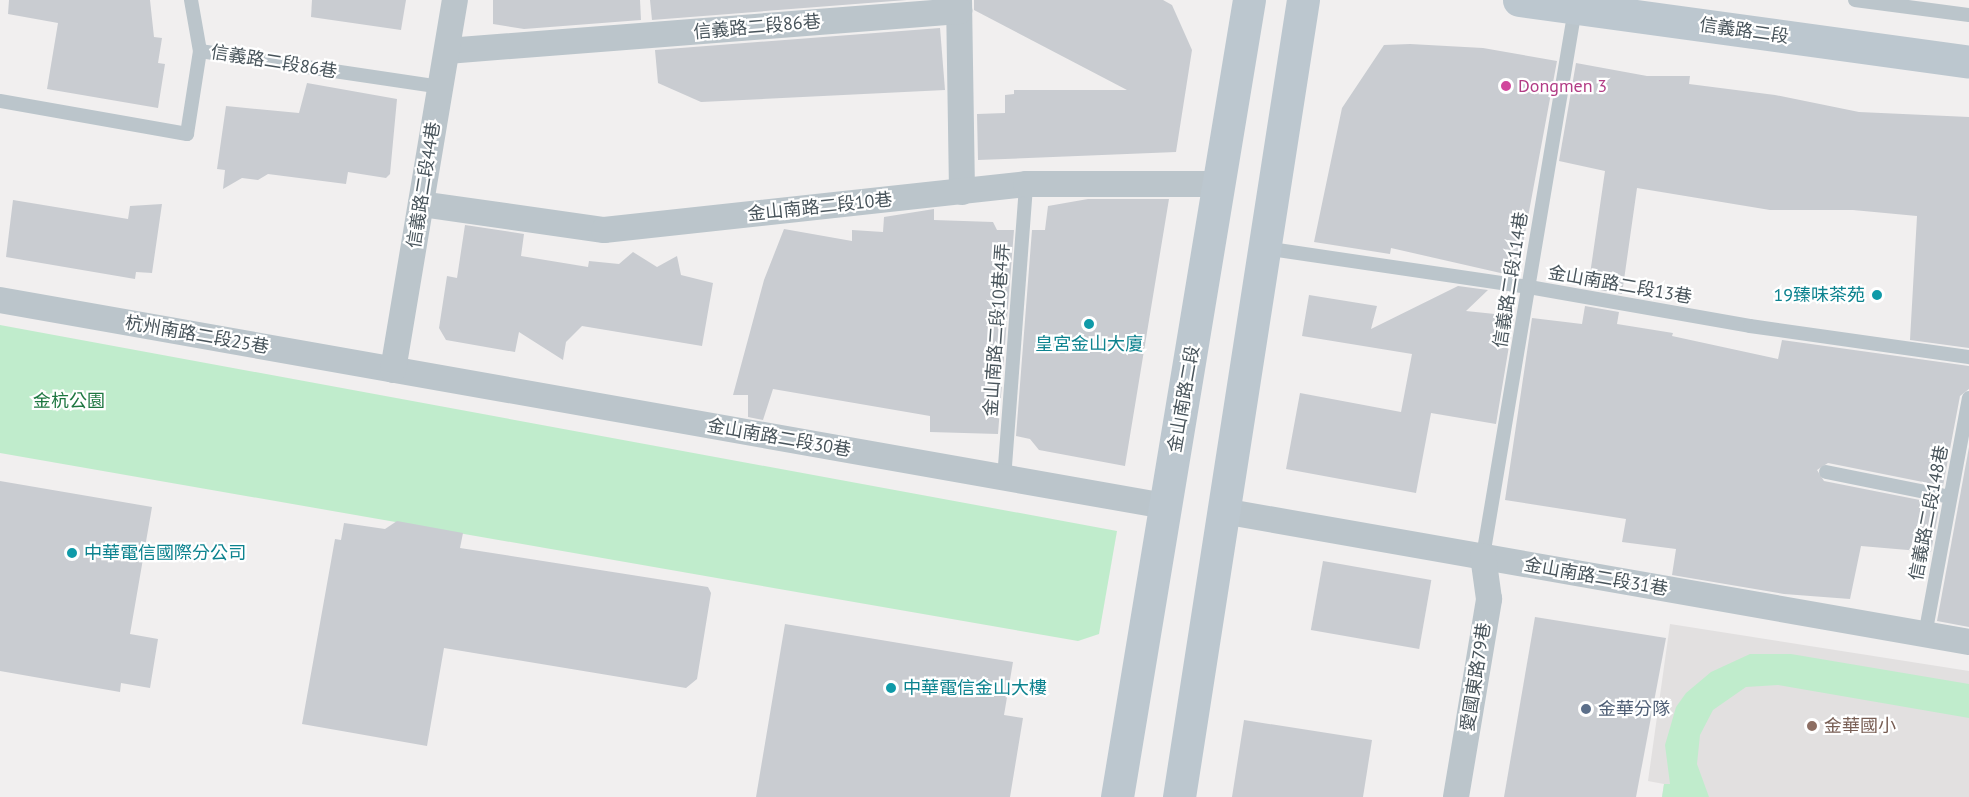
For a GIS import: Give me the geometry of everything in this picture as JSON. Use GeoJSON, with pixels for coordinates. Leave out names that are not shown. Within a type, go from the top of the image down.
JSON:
{"type":"FeatureCollection","features":[{"type":"Feature","properties":{"kind":"main road","name":"金山南路二段"},"geometry":{"type":"LineString","coordinates":[[1118,797],[1249,0]]}},
{"type":"Feature","properties":{"kind":"main road"},"geometry":{"type":"LineString","coordinates":[[1179,797],[1303,0]]}},
{"type":"Feature","properties":{"kind":"main road","name":"信義路二段"},"geometry":{"type":"LineString","coordinates":[[1519,0],[1969,62]]}},
{"type":"Feature","properties":{"kind":"street","name":"信義路二段44巷"},"geometry":{"type":"LineString","coordinates":[[393,370],[455,0]]}},
{"type":"Feature","properties":{"kind":"street","name":"信義路二段86巷"},"geometry":{"type":"LineString","coordinates":[[447,51],[959,5],[962,192]]}},
{"type":"Feature","properties":{"kind":"street","name":"金山南路二段10巷"},"geometry":{"type":"LineString","coordinates":[[421,204],[604,231],[1026,184],[1220,184]]}},
{"type":"Feature","properties":{"kind":"street","name":"杭州南路二段25巷"},"geometry":{"type":"LineString","coordinates":[[0,300],[393,370]]}},
{"type":"Feature","properties":{"kind":"street","name":"金山南路二段30巷"},"geometry":{"type":"LineString","coordinates":[[393,370],[1165,506]]}},
{"type":"Feature","properties":{"kind":"street","name":"金山南路二段31巷"},"geometry":{"type":"LineString","coordinates":[[1223,511],[1969,642]]}},
{"type":"Feature","properties":{"kind":"street","name":"愛國東路79巷"},"geometry":{"type":"LineString","coordinates":[[1456,797],[1489,599],[1483,556]]}},
{"type":"Feature","properties":{"kind":"lane"},"geometry":{"type":"LineString","coordinates":[[191,0],[200,51]]}},
{"type":"Feature","properties":{"kind":"lane"},"geometry":{"type":"LineString","coordinates":[[1856,0],[1969,15]]}},
{"type":"Feature","properties":{"kind":"lane","name":"信義路二段114巷"},"geometry":{"type":"LineString","coordinates":[[1483,556],[1575,9]]}},
{"type":"Feature","properties":{"kind":"lane","name":"信義路二段86巷"},"geometry":{"type":"LineString","coordinates":[[0,101],[187,134],[200,51],[441,87]]}},
{"type":"Feature","properties":{"kind":"lane","name":"金山南路二段10巷4弄"},"geometry":{"type":"LineString","coordinates":[[1004,479],[1026,184]]}},
{"type":"Feature","properties":{"kind":"lane","name":"金山南路二段13巷"},"geometry":{"type":"LineString","coordinates":[[1264,248],[1528,287],[1750,326],[1969,357]]}},
{"type":"Feature","properties":{"kind":"lane","name":"信義路二段148巷"},"geometry":{"type":"LineString","coordinates":[[1925,635],[1969,398]]}},
{"type":"Feature","properties":{"kind":"lane"},"geometry":{"type":"LineString","coordinates":[[1826,472],[1950,498]]}},
{"type":"Feature","properties":{"kind":"shaded area","name":"金華國小"},"geometry":{"type":"Polygon","coordinates":[[[1670,624],[1969,671],[1969,797],[1662,797],[1664,784],[1648,781],[1670,624]]]}},
{"type":"Feature","properties":{"kind":"green space","name":"金杭公園"},"geometry":{"type":"Polygon","coordinates":[[[0,325],[1117,531],[1099,634],[1078,641],[0,453],[0,325]]]}},
{"type":"Feature","properties":{"kind":"green space"},"geometry":{"type":"Polygon","coordinates":[[[1750,654],[1791,654],[1969,684],[1969,718],[1778,685],[1746,687],[1713,710],[1700,735],[1697,764],[1709,797],[1662,797],[1664,784],[1670,784],[1665,745],[1676,707],[1686,693],[1711,672],[1750,654]]]}},
{"type":"Feature","properties":{"kind":"building"},"geometry":{"type":"Polygon","coordinates":[[[9,0],[150,0],[154,37],[162,38],[158,63],[165,64],[158,108],[47,89],[58,23],[8,14],[9,0]]]}},
{"type":"Feature","properties":{"kind":"building"},"geometry":{"type":"Polygon","coordinates":[[[312,0],[406,0],[401,30],[311,17],[312,0]]]}},
{"type":"Feature","properties":{"kind":"building"},"geometry":{"type":"Polygon","coordinates":[[[493,0],[640,0],[641,20],[524,29],[493,24],[493,0]]]}},
{"type":"Feature","properties":{"kind":"building"},"geometry":{"type":"Polygon","coordinates":[[[650,0],[907,0],[652,20],[650,0]]]}},
{"type":"Feature","properties":{"kind":"building"},"geometry":{"type":"Polygon","coordinates":[[[974,0],[1163,0],[1172,5],[1192,50],[1176,152],[978,160],[977,114],[1005,113],[1005,95],[1014,94],[1014,90],[1127,90],[974,10],[974,0]]]}},
{"type":"Feature","properties":{"kind":"building"},"geometry":{"type":"Polygon","coordinates":[[[940,28],[945,90],[701,102],[658,83],[655,50],[940,28]]]}},
{"type":"Feature","properties":{"kind":"building"},"geometry":{"type":"Polygon","coordinates":[[[1384,45],[1483,48],[1557,61],[1520,260],[1505,274],[1391,248],[1390,254],[1314,242],[1342,108],[1384,45]]]}},
{"type":"Feature","properties":{"kind":"building"},"geometry":{"type":"Polygon","coordinates":[[[1576,63],[1647,76],[1690,76],[1689,84],[1775,95],[1859,112],[1969,117],[1969,348],[1910,340],[1917,216],[1853,210],[1770,210],[1637,188],[1622,294],[1588,288],[1605,171],[1559,161],[1576,63]]]}},
{"type":"Feature","properties":{"kind":"building"},"geometry":{"type":"Polygon","coordinates":[[[307,83],[397,99],[390,174],[386,178],[348,172],[346,184],[268,174],[258,180],[242,178],[223,189],[225,170],[217,169],[226,106],[299,113],[307,83]]]}},
{"type":"Feature","properties":{"kind":"building","name":"皇宮金山大廈"},"geometry":{"type":"Polygon","coordinates":[[[1088,199],[1169,199],[1125,466],[1039,450],[1030,439],[1016,436],[1032,230],[1045,230],[1048,206],[1088,199]]]}},
{"type":"Feature","properties":{"kind":"building"},"geometry":{"type":"Polygon","coordinates":[[[13,200],[128,219],[130,206],[162,204],[152,273],[136,272],[135,279],[6,257],[13,200]]]}},
{"type":"Feature","properties":{"kind":"building"},"geometry":{"type":"Polygon","coordinates":[[[934,209],[934,220],[993,222],[997,230],[1014,230],[998,434],[930,432],[930,416],[773,389],[763,420],[748,417],[748,395],[733,395],[764,280],[784,229],[852,241],[852,230],[883,232],[884,217],[934,209]]]}},
{"type":"Feature","properties":{"kind":"building"},"geometry":{"type":"Polygon","coordinates":[[[465,225],[524,234],[521,256],[588,267],[589,261],[619,264],[633,252],[657,267],[677,256],[681,275],[713,283],[702,346],[582,326],[566,342],[563,360],[519,332],[515,352],[446,340],[439,328],[447,276],[457,278],[465,225]]]}},
{"type":"Feature","properties":{"kind":"building"},"geometry":{"type":"Polygon","coordinates":[[[1458,286],[1488,290],[1466,311],[1514,316],[1496,424],[1431,413],[1416,493],[1286,469],[1300,393],[1401,412],[1412,354],[1302,336],[1309,295],[1377,306],[1371,329],[1458,286]]]}},
{"type":"Feature","properties":{"kind":"building"},"geometry":{"type":"Polygon","coordinates":[[[1585,306],[1619,312],[1617,324],[1673,333],[1672,336],[1778,359],[1782,340],[1969,366],[1969,389],[1960,396],[1943,486],[1828,463],[1817,470],[1824,481],[1940,504],[1931,552],[1861,546],[1850,599],[1784,594],[1672,575],[1676,549],[1622,542],[1626,519],[1505,500],[1532,318],[1582,324],[1585,306]]]}},
{"type":"Feature","properties":{"kind":"building"},"geometry":{"type":"Polygon","coordinates":[[[1969,447],[1969,627],[1937,621],[1969,447]]]}},
{"type":"Feature","properties":{"kind":"building","name":"中華電信國際分公司"},"geometry":{"type":"Polygon","coordinates":[[[0,481],[152,507],[130,634],[158,639],[150,688],[121,683],[120,692],[0,671],[0,481]]]}},
{"type":"Feature","properties":{"kind":"building"},"geometry":{"type":"Polygon","coordinates":[[[397,521],[463,533],[460,548],[708,587],[711,593],[697,679],[686,688],[444,648],[427,746],[302,724],[335,539],[341,540],[344,523],[385,529],[397,521]]]}},
{"type":"Feature","properties":{"kind":"building"},"geometry":{"type":"Polygon","coordinates":[[[1323,561],[1431,580],[1419,649],[1311,630],[1323,561]]]}},
{"type":"Feature","properties":{"kind":"building","name":"金華分隊"},"geometry":{"type":"Polygon","coordinates":[[[1535,617],[1666,638],[1636,797],[1504,797],[1535,617]]]}},
{"type":"Feature","properties":{"kind":"building","name":"中華電信金山大樓"},"geometry":{"type":"Polygon","coordinates":[[[785,624],[1013,662],[1004,715],[1023,718],[1010,797],[756,797],[785,624]]]}},
{"type":"Feature","properties":{"kind":"building"},"geometry":{"type":"Polygon","coordinates":[[[1244,720],[1372,740],[1363,797],[1232,797],[1244,720]]]}},
{"type":"Feature","properties":{"kind":"place","name":"Dongmen 3"},"geometry":{"type":"Point","coordinates":[1506,86]}},
{"type":"Feature","properties":{"kind":"place","name":"19臻味茶苑"},"geometry":{"type":"Point","coordinates":[1877,295]}},
{"type":"Feature","properties":{"kind":"place","name":"皇宮金山大廈"},"geometry":{"type":"Point","coordinates":[1089,324]}},
{"type":"Feature","properties":{"kind":"place","name":"中華電信國際分公司"},"geometry":{"type":"Point","coordinates":[72,553]}},
{"type":"Feature","properties":{"kind":"place","name":"中華電信金山大樓"},"geometry":{"type":"Point","coordinates":[891,688]}},
{"type":"Feature","properties":{"kind":"place","name":"金華分隊"},"geometry":{"type":"Point","coordinates":[1586,709]}},
{"type":"Feature","properties":{"kind":"place","name":"金華國小"},"geometry":{"type":"Point","coordinates":[1812,726]}}]}
